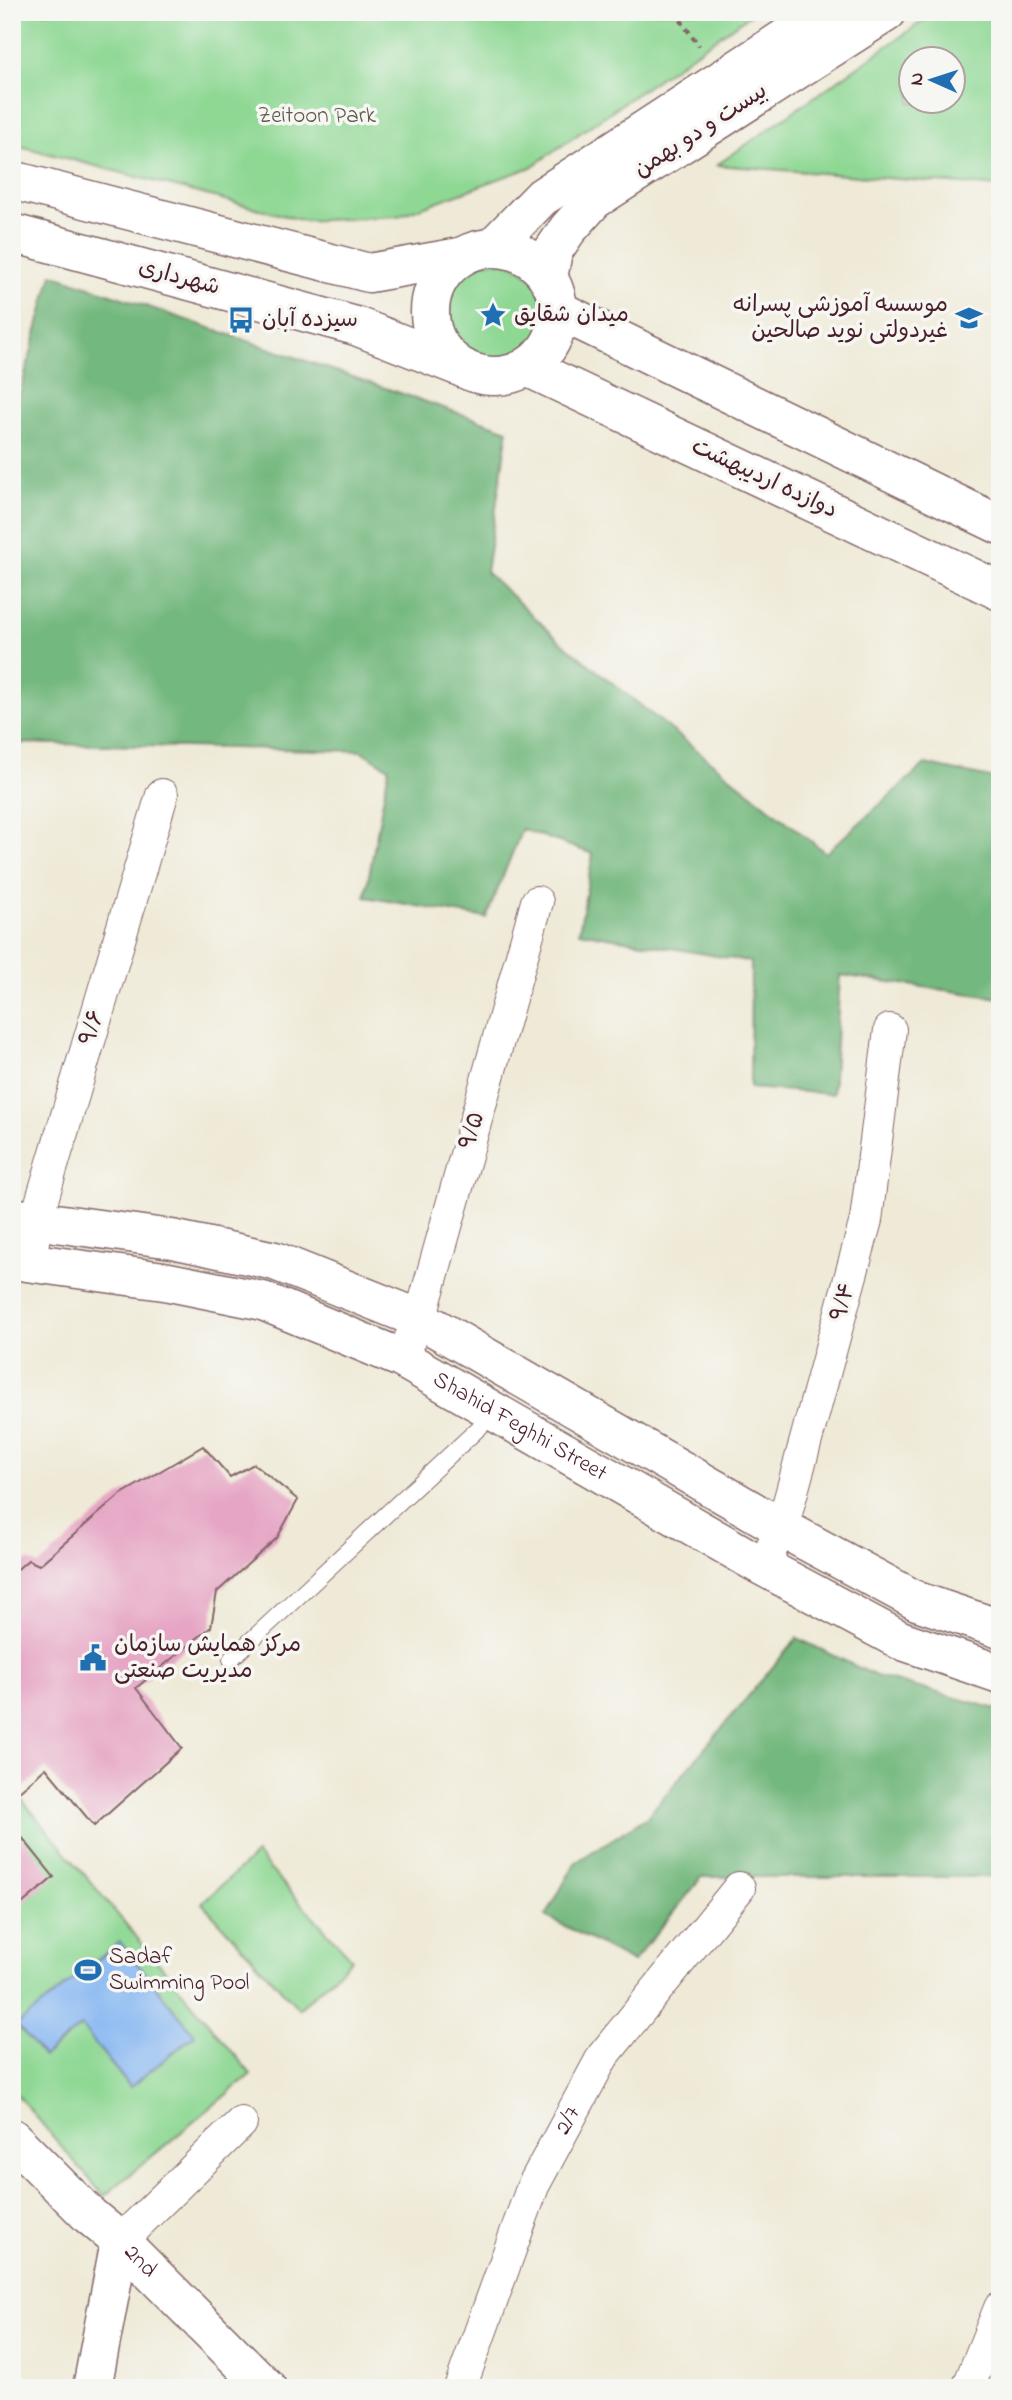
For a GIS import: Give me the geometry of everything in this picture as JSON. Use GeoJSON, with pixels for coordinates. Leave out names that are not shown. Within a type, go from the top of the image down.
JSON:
{"type":"FeatureCollection","features":[{"type":"Feature","properties":{"kind":"street","name":"بیست و دو بهمن"},"geometry":{"type":"LineString","coordinates":[[476,252],[542,197],[825,12]]}},
{"type":"Feature","properties":{"kind":"street","name":"بیست و دو بهمن"},"geometry":{"type":"LineString","coordinates":[[553,294],[553,251],[594,200],[887,12]]}},
{"type":"Feature","properties":{"kind":"street"},"geometry":{"type":"LineString","coordinates":[[12,180],[369,273],[476,252],[514,251],[534,261],[553,294],[554,332],[544,352],[527,367],[512,374],[495,376],[463,368],[446,354],[434,335],[430,314],[433,292],[443,272],[476,252]]}},
{"type":"Feature","properties":{"kind":"street","name":"شهرداری"},"geometry":{"type":"LineString","coordinates":[[12,233],[356,326],[463,368]]}},
{"type":"Feature","properties":{"kind":"street"},"geometry":{"type":"LineString","coordinates":[[553,294],[1000,525]]}},
{"type":"Feature","properties":{"kind":"street","name":"دوازده اردیبهشت"},"geometry":{"type":"LineString","coordinates":[[527,367],[1000,591]]}},
{"type":"Feature","properties":{"kind":"street","name":"۹/۶"},"geometry":{"type":"LineString","coordinates":[[21,1262],[24,1218],[162,795]]}},
{"type":"Feature","properties":{"kind":"street","name":"۹/۵"},"geometry":{"type":"LineString","coordinates":[[401,1358],[420,1319],[537,902]]}},
{"type":"Feature","properties":{"kind":"street","name":"۹/۴"},"geometry":{"type":"LineString","coordinates":[[762,1566],[782,1528],[866,1220],[890,1030]]}},
{"type":"Feature","properties":{"kind":"street","name":"Shahid Feghhi Street"},"geometry":{"type":"LineString","coordinates":[[24,1218],[172,1238],[275,1261],[420,1319],[782,1528],[917,1601],[1000,1629]]}},
{"type":"Feature","properties":{"kind":"street","name":"Shahid Feghhi Street"},"geometry":{"type":"LineString","coordinates":[[21,1262],[164,1281],[263,1301],[401,1358],[762,1566],[900,1640],[1000,1674]]}},
{"type":"Feature","properties":{"kind":"street","name":"2/7"},"geometry":{"type":"LineString","coordinates":[[460,2388],[533,2186],[603,2056],[739,1888]]}},
{"type":"Feature","properties":{"kind":"street"},"geometry":{"type":"LineString","coordinates":[[92,2388],[120,2241],[241,2123]]}},
{"type":"Feature","properties":{"kind":"street","name":"2nd"},"geometry":{"type":"LineString","coordinates":[[12,2138],[267,2388]]}},
{"type":"Feature","properties":{"kind":"street"},"geometry":{"type":"LineString","coordinates":[[968,2388],[1000,2308]]}},
{"type":"Feature","properties":{"kind":"lane"},"geometry":{"type":"LineString","coordinates":[[232,1659],[496,1412]]}},
{"type":"Feature","properties":{"kind":"green space","name":"Zeitoon Park"},"geometry":{"type":"Polygon","coordinates":[[[12,12],[754,12],[531,167],[398,216],[305,221],[12,144],[12,12]]]}},
{"type":"Feature","properties":{"kind":"green space"},"geometry":{"type":"Polygon","coordinates":[[[936,12],[1000,12],[1000,187],[717,165],[936,12]]]}},
{"type":"Feature","properties":{"kind":"green space","name":"میدان شقایق"},"geometry":{"type":"Polygon","coordinates":[[[493,261],[522,269],[536,283],[544,312],[536,341],[522,355],[493,363],[464,355],[450,341],[442,312],[450,283],[464,269],[493,261]]]}},
{"type":"Feature","properties":{"kind":"green space"},"geometry":{"type":"Polygon","coordinates":[[[52,274],[508,430],[486,572],[561,642],[826,853],[925,764],[1000,780],[1000,998],[840,975],[833,1094],[750,1088],[751,962],[579,932],[593,854],[522,829],[486,918],[365,897],[389,768],[361,751],[12,743],[12,424],[52,274]]]}},
{"type":"Feature","properties":{"kind":"green space"},"geometry":{"type":"Polygon","coordinates":[[[797,1638],[876,1676],[1000,1710],[1000,1877],[702,1877],[633,1962],[546,1916],[575,1863],[647,1817],[797,1638]]]}},
{"type":"Feature","properties":{"kind":"green space","name":"Sadaf Swimming Pool"},"geometry":{"type":"Polygon","coordinates":[[[12,1788],[251,2074],[104,2196],[12,2089],[12,1788]]]}},
{"type":"Feature","properties":{"kind":"green space"},"geometry":{"type":"Polygon","coordinates":[[[256,1854],[352,1959],[299,2009],[202,1903],[256,1854]]]}},
{"type":"Feature","properties":{"kind":"water"},"geometry":{"type":"Polygon","coordinates":[[[120,1942],[195,2035],[130,2087],[81,2026],[43,2057],[17,2025],[120,1942]]]}},
{"type":"Feature","properties":{"kind":"building","name":"مرکز همایش سازمان مدیریت صنعتی"},"geometry":{"type":"Polygon","coordinates":[[[203,1446],[230,1477],[254,1464],[298,1500],[277,1538],[217,1592],[211,1627],[136,1688],[182,1748],[94,1826],[46,1768],[17,1793],[12,1788],[12,1574],[28,1560],[39,1565],[120,1495],[203,1446]]]}},
{"type":"Feature","properties":{"kind":"building"},"geometry":{"type":"Polygon","coordinates":[[[12,1825],[54,1877],[12,1912],[12,1825]]]}},
{"type":"Feature","properties":{"kind":"place","name":"میدان شقایق"},"geometry":{"type":"Point","coordinates":[493,315]}},
{"type":"Feature","properties":{"kind":"place","name":"موسسه آموزشی پسرانه غیردولتی نوید صالحین"},"geometry":{"type":"Point","coordinates":[969,318]}},
{"type":"Feature","properties":{"kind":"place","name":"سیزده آبان"},"geometry":{"type":"Point","coordinates":[241,320]}},
{"type":"Feature","properties":{"kind":"place","name":"مرکز همایش سازمان مدیریت صنعتی"},"geometry":{"type":"Point","coordinates":[93,1658]}},
{"type":"Feature","properties":{"kind":"place","name":"Sadaf Swimming Pool"},"geometry":{"type":"Point","coordinates":[88,1970]}}]}
